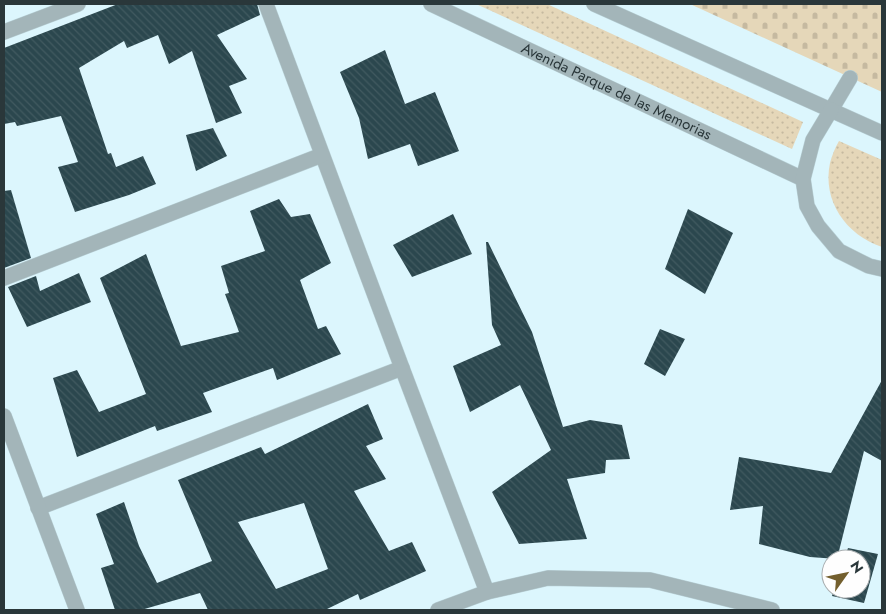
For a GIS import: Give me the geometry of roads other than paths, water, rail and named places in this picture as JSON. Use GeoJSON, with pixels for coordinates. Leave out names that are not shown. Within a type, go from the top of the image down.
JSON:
{"type":"FeatureCollection","features":[{"type":"Feature","properties":{"kind":"street"},"geometry":{"type":"LineString","coordinates":[[4,32],[78,4]]}},
{"type":"Feature","properties":{"kind":"street"},"geometry":{"type":"LineString","coordinates":[[266,4],[486,592]]}},
{"type":"Feature","properties":{"kind":"street","name":"Avenida Parque de las Memorias"},"geometry":{"type":"LineString","coordinates":[[431,4],[803,179]]}},
{"type":"Feature","properties":{"kind":"street"},"geometry":{"type":"LineString","coordinates":[[594,4],[882,133]]}},
{"type":"Feature","properties":{"kind":"street"},"geometry":{"type":"LineString","coordinates":[[850,78],[813,140],[803,179],[807,206],[818,226],[839,251],[869,266],[882,269]]}},
{"type":"Feature","properties":{"kind":"street"},"geometry":{"type":"LineString","coordinates":[[4,278],[322,155]]}},
{"type":"Feature","properties":{"kind":"street"},"geometry":{"type":"LineString","coordinates":[[38,508],[402,368]]}},
{"type":"Feature","properties":{"kind":"street"},"geometry":{"type":"LineString","coordinates":[[4,416],[77,610]]}},
{"type":"Feature","properties":{"kind":"street"},"geometry":{"type":"LineString","coordinates":[[438,610],[486,592],[548,578],[650,580],[772,610]]}}]}
